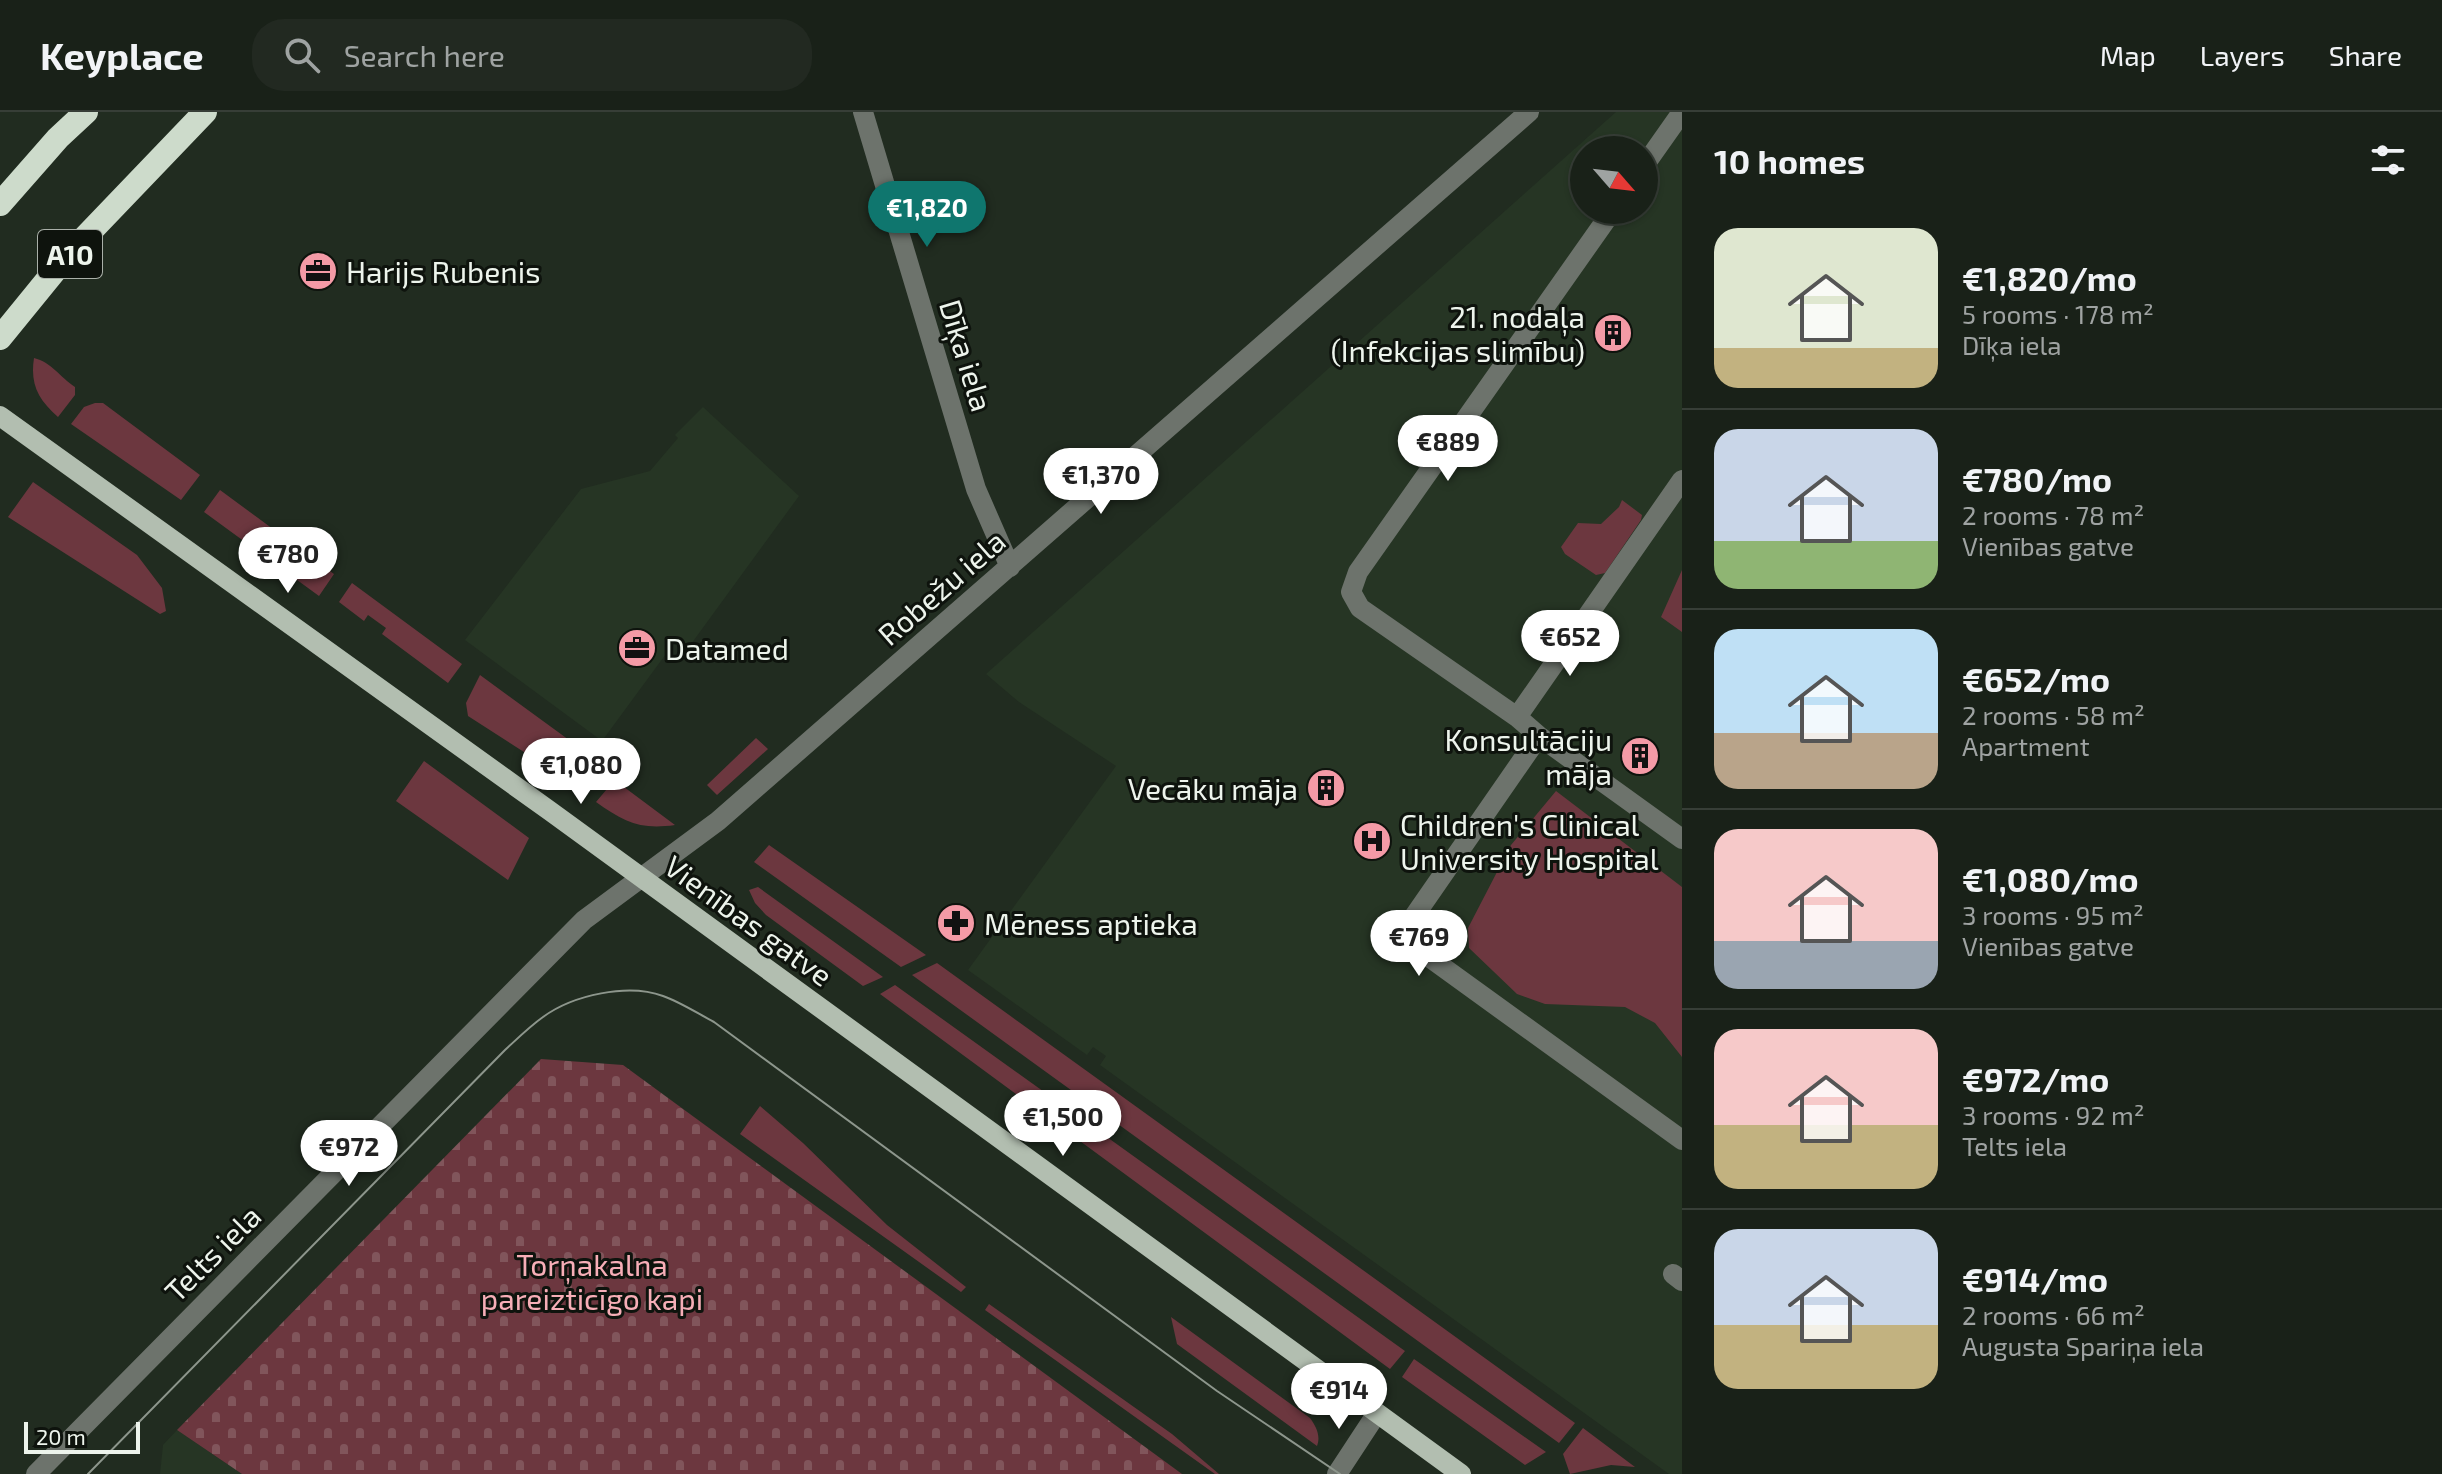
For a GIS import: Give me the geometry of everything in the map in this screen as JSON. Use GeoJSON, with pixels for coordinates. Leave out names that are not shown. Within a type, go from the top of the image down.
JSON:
{"type":"FeatureCollection","features":[{"type":"Feature","properties":{"kind":"highway"},"geometry":{"type":"LineString","coordinates":[[0,204],[58,138],[86,112]]}},
{"type":"Feature","properties":{"kind":"highway","name":"A10"},"geometry":{"type":"LineString","coordinates":[[0,338],[66,257],[205,112]]}},
{"type":"Feature","properties":{"kind":"main road","name":"Vienības gatve"},"geometry":{"type":"LineString","coordinates":[[0,416],[1461,1474]]}},
{"type":"Feature","properties":{"kind":"street","name":"Dīķa iela"},"geometry":{"type":"LineString","coordinates":[[863,112],[976,489],[1010,567]]}},
{"type":"Feature","properties":{"kind":"street","name":"Robežu iela"},"geometry":{"type":"LineString","coordinates":[[640,877],[700,836],[1529,112]]}},
{"type":"Feature","properties":{"kind":"street"},"geometry":{"type":"LineString","coordinates":[[1658,146],[1682,112]]}},
{"type":"Feature","properties":{"kind":"street"},"geometry":{"type":"LineString","coordinates":[[1603,224],[1358,572],[1351,592],[1360,608],[1517,717],[1682,839]]}},
{"type":"Feature","properties":{"kind":"street"},"geometry":{"type":"LineString","coordinates":[[1517,717],[1682,480]]}},
{"type":"Feature","properties":{"kind":"street"},"geometry":{"type":"LineString","coordinates":[[1539,736],[1415,915],[1407,937],[1433,960],[1682,1140]]}},
{"type":"Feature","properties":{"kind":"street","name":"Telts iela"},"geometry":{"type":"LineString","coordinates":[[36,1474],[561,942],[640,877]]}},
{"type":"Feature","properties":{"kind":"street"},"geometry":{"type":"LineString","coordinates":[[1337,1474],[1377,1413]]}},
{"type":"Feature","properties":{"kind":"shaded area","name":"Children's Clinical University Hospital"},"geometry":{"type":"Polygon","coordinates":[[[1616,112],[1682,112],[1682,1474],[1669,1474],[1100,1065],[1106,1056],[1093,1047],[1087,1055],[968,970],[1116,766],[1019,702],[986,674],[1570,153],[1570,224],[1658,224],[1658,136],[1589,136],[1616,112]]]}},
{"type":"Feature","properties":{"kind":"shaded area"},"geometry":{"type":"Polygon","coordinates":[[[703,407],[799,496],[686,651],[674,643],[602,741],[465,640],[581,489],[650,471],[678,438],[675,435],[703,407]]]}},
{"type":"Feature","properties":{"kind":"shaded area"},"geometry":{"type":"Polygon","coordinates":[[[177,1430],[242,1474],[160,1474],[163,1445],[177,1430]]]}},
{"type":"Feature","properties":{"kind":"green space"},"geometry":{"type":"Polygon","coordinates":[[[34,358],[50,366],[75,387],[75,395],[58,417],[37,390],[33,376],[34,358]]]}},
{"type":"Feature","properties":{"kind":"green space"},"geometry":{"type":"Polygon","coordinates":[[[103,403],[200,475],[181,500],[71,424],[84,407],[103,403]]]}},
{"type":"Feature","properties":{"kind":"green space"},"geometry":{"type":"Polygon","coordinates":[[[33,482],[137,555],[162,588],[166,611],[160,614],[8,517],[33,482]]]}},
{"type":"Feature","properties":{"kind":"green space"},"geometry":{"type":"Polygon","coordinates":[[[220,490],[334,574],[319,596],[204,512],[220,490]]]}},
{"type":"Feature","properties":{"kind":"green space"},"geometry":{"type":"Polygon","coordinates":[[[1622,500],[1642,515],[1641,520],[1605,573],[1596,575],[1565,554],[1561,547],[1578,523],[1601,524],[1622,500]]]}},
{"type":"Feature","properties":{"kind":"green space"},"geometry":{"type":"Polygon","coordinates":[[[1682,570],[1682,632],[1661,617],[1682,570]]]}},
{"type":"Feature","properties":{"kind":"green space"},"geometry":{"type":"Polygon","coordinates":[[[352,583],[462,664],[448,683],[382,634],[386,628],[368,615],[364,621],[339,602],[352,583]]]}},
{"type":"Feature","properties":{"kind":"green space"},"geometry":{"type":"Polygon","coordinates":[[[480,675],[591,756],[572,783],[468,716],[466,703],[480,675]]]}},
{"type":"Feature","properties":{"kind":"green space"},"geometry":{"type":"Polygon","coordinates":[[[756,738],[768,749],[717,795],[707,785],[756,738]]]}},
{"type":"Feature","properties":{"kind":"green space"},"geometry":{"type":"Polygon","coordinates":[[[424,761],[529,838],[508,880],[396,801],[424,761]]]}},
{"type":"Feature","properties":{"kind":"green space"},"geometry":{"type":"Polygon","coordinates":[[[624,787],[675,825],[633,823],[596,802],[607,789],[624,787]]]}},
{"type":"Feature","properties":{"kind":"green space"},"geometry":{"type":"Polygon","coordinates":[[[1556,791],[1682,887],[1682,1057],[1655,1023],[1625,1007],[1545,1004],[1517,994],[1469,948],[1468,928],[1511,845],[1556,791]]]}},
{"type":"Feature","properties":{"kind":"green space"},"geometry":{"type":"Polygon","coordinates":[[[769,845],[926,955],[901,967],[754,862],[769,845]]]}},
{"type":"Feature","properties":{"kind":"green space"},"geometry":{"type":"Polygon","coordinates":[[[758,887],[883,977],[863,986],[766,915],[749,890],[758,887]]]}},
{"type":"Feature","properties":{"kind":"green space"},"geometry":{"type":"Polygon","coordinates":[[[937,963],[1575,1423],[1559,1443],[912,975],[937,963]]]}},
{"type":"Feature","properties":{"kind":"green space"},"geometry":{"type":"Polygon","coordinates":[[[895,985],[1405,1351],[1390,1369],[880,994],[895,985]]]}},
{"type":"Feature","properties":{"kind":"green space","name":"Torņakalna pareizticīgo kapi"},"geometry":{"type":"Polygon","coordinates":[[[541,1059],[623,1065],[1182,1474],[242,1474],[177,1430],[541,1059]]]}},
{"type":"Feature","properties":{"kind":"green space"},"geometry":{"type":"Polygon","coordinates":[[[760,1106],[803,1143],[887,1225],[966,1287],[961,1292],[740,1134],[760,1106]]]}},
{"type":"Feature","properties":{"kind":"green space"},"geometry":{"type":"Polygon","coordinates":[[[989,1304],[1172,1434],[1219,1474],[985,1310],[989,1304]]]}},
{"type":"Feature","properties":{"kind":"green space"},"geometry":{"type":"Polygon","coordinates":[[[1171,1317],[1310,1418],[1317,1431],[1317,1446],[1177,1344],[1171,1317]]]}},
{"type":"Feature","properties":{"kind":"green space"},"geometry":{"type":"Polygon","coordinates":[[[1414,1359],[1546,1452],[1525,1465],[1402,1377],[1414,1359]]]}},
{"type":"Feature","properties":{"kind":"green space"},"geometry":{"type":"Polygon","coordinates":[[[1583,1428],[1635,1467],[1611,1465],[1570,1474],[1563,1454],[1583,1428]]]}},
{"type":"Feature","properties":{"kind":"tram line"},"geometry":{"type":"LineString","coordinates":[[88,1474],[523,1033],[555,1009],[585,997],[618,991],[649,992],[669,998],[714,1022],[1217,1391],[1340,1474]]}},
{"type":"Feature","properties":{"kind":"place","name":"Harijs Rubenis"},"geometry":{"type":"Point","coordinates":[318,271]}},
{"type":"Feature","properties":{"kind":"place","name":"21. nodaļa (Infekcijas slimību)"},"geometry":{"type":"Point","coordinates":[1613,333]}},
{"type":"Feature","properties":{"kind":"place","name":"Datamed"},"geometry":{"type":"Point","coordinates":[637,648]}},
{"type":"Feature","properties":{"kind":"place","name":"Konsultāciju māja"},"geometry":{"type":"Point","coordinates":[1640,756]}},
{"type":"Feature","properties":{"kind":"place","name":"Vecāku māja"},"geometry":{"type":"Point","coordinates":[1326,788]}},
{"type":"Feature","properties":{"kind":"place","name":"Children's Clinical University Hospital"},"geometry":{"type":"Point","coordinates":[1372,841]}},
{"type":"Feature","properties":{"kind":"place","name":"Mēness aptieka"},"geometry":{"type":"Point","coordinates":[956,923]}}]}
